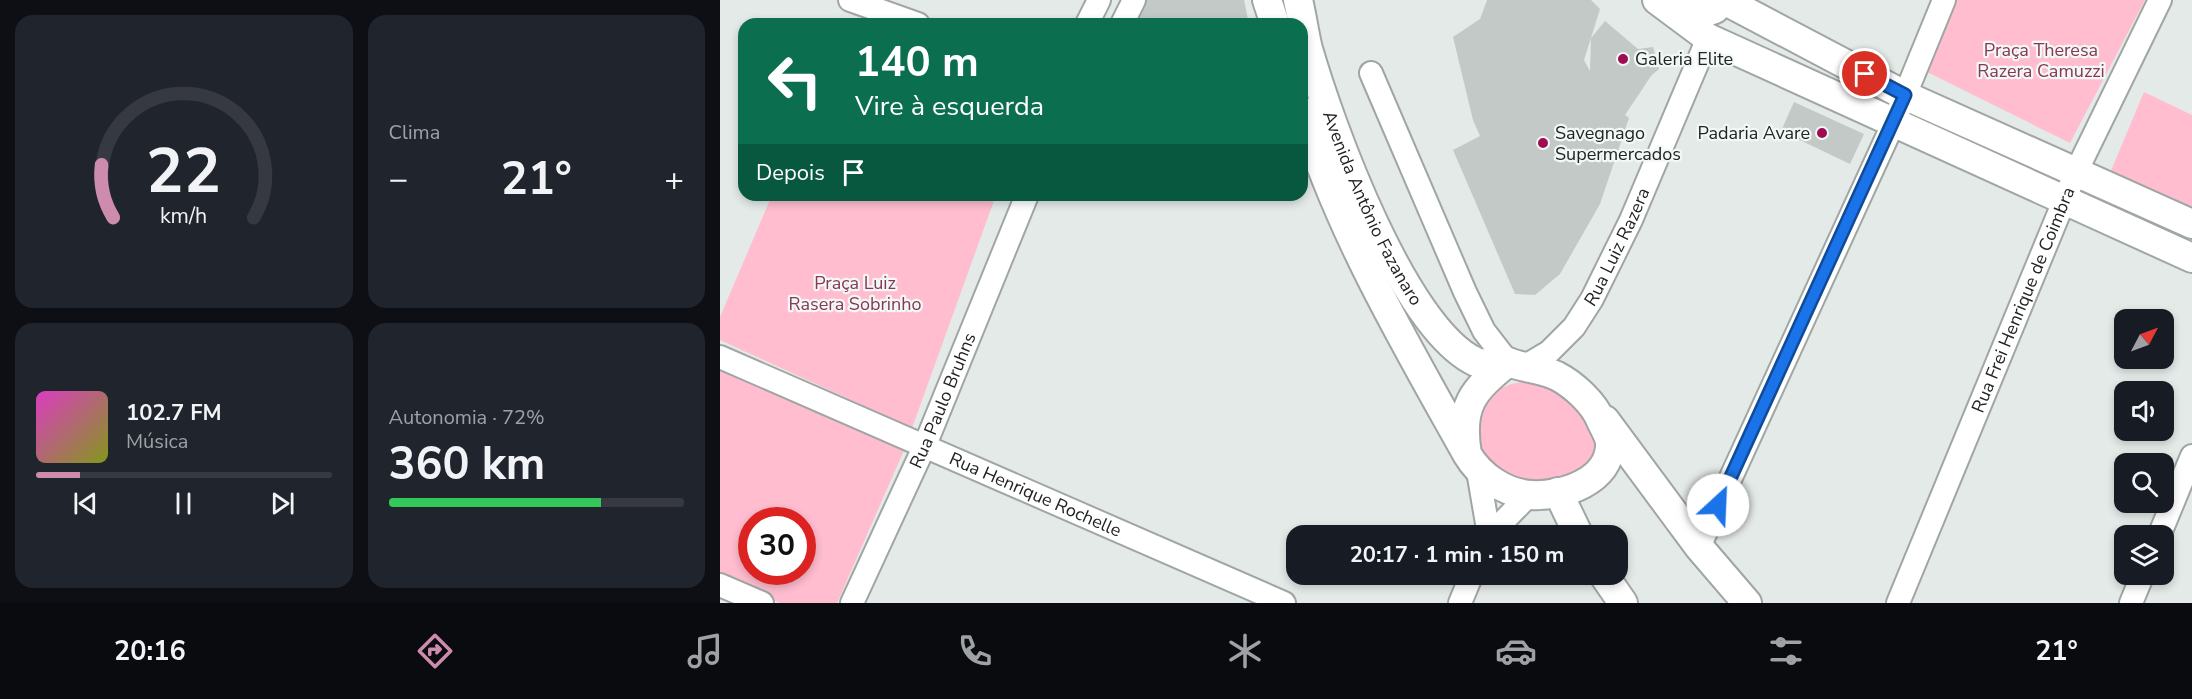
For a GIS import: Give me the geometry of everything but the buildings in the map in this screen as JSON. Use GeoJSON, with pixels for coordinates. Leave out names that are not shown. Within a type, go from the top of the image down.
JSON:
{"type":"FeatureCollection","features":[{"type":"Feature","properties":{"kind":"main road"},"geometry":{"type":"LineString","coordinates":[[1267,0],[1273,18]]}},
{"type":"Feature","properties":{"kind":"main road","name":"Avenida Antônio Fazanaro"},"geometry":{"type":"LineString","coordinates":[[1298,0],[1302,18]]}},
{"type":"Feature","properties":{"kind":"main road"},"geometry":{"type":"LineString","coordinates":[[1658,0],[1708,38],[2192,258]]}},
{"type":"Feature","properties":{"kind":"main road"},"geometry":{"type":"LineString","coordinates":[[1691,0],[1709,11],[1715,9],[1723,0],[1905,95],[2192,224]]}},
{"type":"Feature","properties":{"kind":"main road"},"geometry":{"type":"LineString","coordinates":[[1708,38],[1719,32],[1738,31],[1789,51],[1827,56]]}},
{"type":"Feature","properties":{"kind":"main road","name":"Avenida Antônio Fazanaro"},"geometry":{"type":"LineString","coordinates":[[1308,48],[1346,159],[1383,243],[1408,289],[1441,333],[1461,352],[1478,363],[1515,365]]}},
{"type":"Feature","properties":{"kind":"main road","name":"Avenida Antônio Fazanaro"},"geometry":{"type":"LineString","coordinates":[[1308,146],[1311,164],[1381,301],[1472,463]]}},
{"type":"Feature","properties":{"kind":"main road"},"geometry":{"type":"LineString","coordinates":[[1598,411],[1610,442],[1606,461],[1593,478],[1572,489],[1529,495],[1498,484],[1472,463],[1464,417],[1470,399],[1481,384],[1515,365],[1556,375],[1578,391],[1598,411],[1699,547],[1747,603]]}},
{"type":"Feature","properties":{"kind":"main road"},"geometry":{"type":"LineString","coordinates":[[1558,492],[1574,525]]}},
{"type":"Feature","properties":{"kind":"main road"},"geometry":{"type":"LineString","coordinates":[[1611,585],[1623,603]]}},
{"type":"Feature","properties":{"kind":"street"},"geometry":{"type":"LineString","coordinates":[[850,0],[901,18]]}},
{"type":"Feature","properties":{"kind":"street"},"geometry":{"type":"LineString","coordinates":[[1090,18],[1099,0]]}},
{"type":"Feature","properties":{"kind":"street"},"geometry":{"type":"LineString","coordinates":[[1125,18],[1134,0]]}},
{"type":"Feature","properties":{"kind":"street"},"geometry":{"type":"LineString","coordinates":[[1699,547],[1894,122],[1944,0]]}},
{"type":"Feature","properties":{"kind":"street","name":"Rua Frei Henrique de Coimbra"},"geometry":{"type":"LineString","coordinates":[[1898,603],[2076,172],[2160,0]]}},
{"type":"Feature","properties":{"kind":"street","name":"Rua Luiz Razera"},"geometry":{"type":"LineString","coordinates":[[1515,365],[1550,352],[1574,327],[1592,299],[1631,220],[1708,38]]}},
{"type":"Feature","properties":{"kind":"street"},"geometry":{"type":"LineString","coordinates":[[1371,73],[1484,331],[1515,365]]}},
{"type":"Feature","properties":{"kind":"street","name":"Rua Paulo Bruhns"},"geometry":{"type":"LineString","coordinates":[[852,603],[925,445],[1025,201]]}},
{"type":"Feature","properties":{"kind":"street","name":"Rua Henrique Rochelle"},"geometry":{"type":"LineString","coordinates":[[720,357],[1284,603]]}},
{"type":"Feature","properties":{"kind":"street"},"geometry":{"type":"LineString","coordinates":[[2164,525],[2192,456]]}},
{"type":"Feature","properties":{"kind":"street"},"geometry":{"type":"LineString","coordinates":[[1472,463],[1487,525]]}},
{"type":"Feature","properties":{"kind":"street"},"geometry":{"type":"LineString","coordinates":[[1499,525],[1529,495]]}},
{"type":"Feature","properties":{"kind":"street"},"geometry":{"type":"LineString","coordinates":[[720,585],[762,603]]}},
{"type":"Feature","properties":{"kind":"street"},"geometry":{"type":"LineString","coordinates":[[1460,603],[1467,585]]}},
{"type":"Feature","properties":{"kind":"street"},"geometry":{"type":"LineString","coordinates":[[2131,603],[2138,585]]}},
{"type":"Feature","properties":{"kind":"green space","name":"Praça Theresa Razera Camuzzi"},"geometry":{"type":"Polygon","coordinates":[[[1955,0],[2145,0],[2070,143],[1925,71],[1955,0]]]}},
{"type":"Feature","properties":{"kind":"green space"},"geometry":{"type":"Polygon","coordinates":[[[2144,92],[2192,115],[2192,211],[2110,173],[2144,92]]]}},
{"type":"Feature","properties":{"kind":"green space","name":"Praça Luiz Rasera Sobrinho"},"geometry":{"type":"Polygon","coordinates":[[[769,201],[994,201],[912,428],[720,340],[720,317],[769,201]]]}},
{"type":"Feature","properties":{"kind":"green space"},"geometry":{"type":"Polygon","coordinates":[[[720,367],[905,448],[837,603],[780,603],[740,585],[816,585],[816,507],[738,507],[738,584],[720,576],[720,367]]]}},
{"type":"Feature","properties":{"kind":"green space"},"geometry":{"type":"Polygon","coordinates":[[[1527,381],[1547,387],[1576,404],[1595,430],[1597,459],[1569,481],[1526,484],[1486,461],[1476,440],[1481,404],[1493,392],[1511,384],[1527,381]]]}},
{"type":"Feature","properties":{"kind":"place","name":"Galeria Elite"},"geometry":{"type":"Point","coordinates":[1623,59]}},
{"type":"Feature","properties":{"kind":"place","name":"Padaria Avare"},"geometry":{"type":"Point","coordinates":[1822,133]}},
{"type":"Feature","properties":{"kind":"place","name":"Savegnago Supermercados"},"geometry":{"type":"Point","coordinates":[1543,143]}},
{"type":"Feature","properties":{"kind":"route"},"geometry":{"type":"LineString","coordinates":[[1718,505],[1905,95],[1865,74]]}}]}
